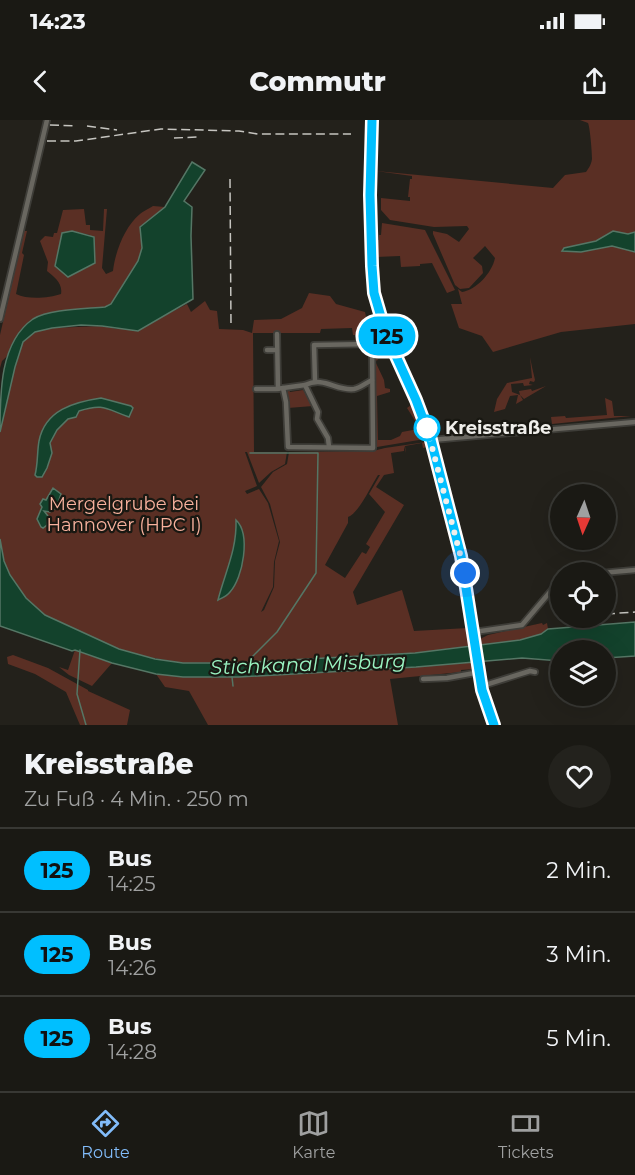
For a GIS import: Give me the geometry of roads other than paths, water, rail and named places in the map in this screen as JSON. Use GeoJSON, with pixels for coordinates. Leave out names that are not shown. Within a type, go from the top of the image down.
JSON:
{"type":"FeatureCollection","features":[{"type":"Feature","properties":{"kind":"main road"},"geometry":{"type":"LineString","coordinates":[[372,120],[370,184],[372,266],[376,304],[386,334],[416,400],[431,440],[461,556],[482,686],[494,725]]}},
{"type":"Feature","properties":{"kind":"street"},"geometry":{"type":"LineString","coordinates":[[0,319],[47,120]]}},
{"type":"Feature","properties":{"kind":"street"},"geometry":{"type":"LineString","coordinates":[[277,334],[281,389],[286,402],[288,447],[373,448],[372,344],[375,339],[386,334]]}},
{"type":"Feature","properties":{"kind":"street"},"geometry":{"type":"LineString","coordinates":[[315,381],[314,345],[372,344]]}},
{"type":"Feature","properties":{"kind":"street"},"geometry":{"type":"LineString","coordinates":[[267,350],[277,350]]}},
{"type":"Feature","properties":{"kind":"street"},"geometry":{"type":"LineString","coordinates":[[256,389],[281,389],[315,381],[351,389],[372,380]]}},
{"type":"Feature","properties":{"kind":"street"},"geometry":{"type":"LineString","coordinates":[[305,385],[318,412],[317,419],[328,438],[328,447]]}},
{"type":"Feature","properties":{"kind":"street"},"geometry":{"type":"LineString","coordinates":[[431,440],[635,422]]}},
{"type":"Feature","properties":{"kind":"street"},"geometry":{"type":"LineString","coordinates":[[616,572],[635,570]]}},
{"type":"Feature","properties":{"kind":"street"},"geometry":{"type":"LineString","coordinates":[[474,632],[522,625],[550,592]]}},
{"type":"Feature","properties":{"kind":"street"},"geometry":{"type":"LineString","coordinates":[[423,679],[447,678],[479,669]]}},
{"type":"Feature","properties":{"kind":"street"},"geometry":{"type":"LineString","coordinates":[[482,686],[530,671],[535,672]]}},
{"type":"Feature","properties":{"kind":"water"},"geometry":{"type":"Polygon","coordinates":[[[192,162],[205,170],[184,201],[192,207],[193,299],[138,331],[81,325],[35,332],[23,342],[0,432],[4,369],[8,354],[22,329],[33,319],[49,313],[105,307],[111,304],[138,261],[142,248],[140,227],[165,207],[192,162]]]}},
{"type":"Feature","properties":{"kind":"water"},"geometry":{"type":"Polygon","coordinates":[[[72,231],[94,237],[95,263],[68,277],[55,266],[62,233],[72,231]]]}},
{"type":"Feature","properties":{"kind":"water"},"geometry":{"type":"Polygon","coordinates":[[[613,231],[628,234],[635,232],[635,252],[612,246],[581,252],[562,251],[564,248],[596,241],[613,231]]]}},
{"type":"Feature","properties":{"kind":"water"},"geometry":{"type":"Polygon","coordinates":[[[101,398],[131,406],[133,408],[129,417],[100,407],[79,411],[76,417],[68,419],[57,430],[50,443],[52,453],[47,468],[42,477],[37,477],[35,475],[39,441],[47,422],[62,409],[71,405],[101,398]]]}},
{"type":"Feature","properties":{"kind":"water"},"geometry":{"type":"Polygon","coordinates":[[[53,488],[61,494],[56,509],[50,512],[44,511],[48,516],[47,525],[43,528],[37,519],[42,507],[40,504],[43,499],[46,500],[53,488]]]}},
{"type":"Feature","properties":{"kind":"water"},"geometry":{"type":"Polygon","coordinates":[[[236,520],[243,535],[242,567],[230,592],[218,600],[233,551],[236,520]]]}},
{"type":"Feature","properties":{"kind":"water","name":"Stichkanal Misburg"},"geometry":{"type":"Polygon","coordinates":[[[0,539],[4,561],[10,575],[26,598],[45,615],[119,649],[155,659],[183,663],[237,663],[415,653],[520,640],[541,634],[548,629],[616,628],[616,624],[635,622],[635,656],[616,657],[616,640],[550,640],[550,660],[522,658],[416,667],[239,677],[183,677],[156,674],[112,663],[0,626],[0,539]]]}},
{"type":"Feature","properties":{"kind":"waterway","name":"Stichkanal Misburg"},"geometry":{"type":"LineString","coordinates":[[250,453],[318,453],[316,573],[277,632],[250,659],[250,664]]}},
{"type":"Feature","properties":{"kind":"waterway"},"geometry":{"type":"LineString","coordinates":[[80,650],[77,694],[86,725]]}},
{"type":"Feature","properties":{"kind":"waterway","name":"Stichkanal Misburg"},"geometry":{"type":"LineString","coordinates":[[232,677],[233,686]]}},
{"type":"Feature","properties":{"kind":"railway"},"geometry":{"type":"LineString","coordinates":[[50,125],[76,126]]}},
{"type":"Feature","properties":{"kind":"railway"},"geometry":{"type":"LineString","coordinates":[[87,126],[117,130]]}},
{"type":"Feature","properties":{"kind":"railway"},"geometry":{"type":"LineString","coordinates":[[47,141],[76,141],[161,129],[239,131],[258,134],[351,134]]}},
{"type":"Feature","properties":{"kind":"railway"},"geometry":{"type":"LineString","coordinates":[[174,138],[198,137]]}},
{"type":"Feature","properties":{"kind":"railway"},"geometry":{"type":"LineString","coordinates":[[230,179],[231,327]]}},
{"type":"Feature","properties":{"kind":"railway"},"geometry":{"type":"LineString","coordinates":[[616,613],[635,612]]}},
{"type":"Feature","properties":{"kind":"place","name":"Kreisstraße"},"geometry":{"type":"Point","coordinates":[427,428]}},
{"type":"Feature","properties":{"kind":"park label","name":"Mergelgrube bei Hannover (HPC I)"},"geometry":{"type":"Point","coordinates":[124,514]}}]}
